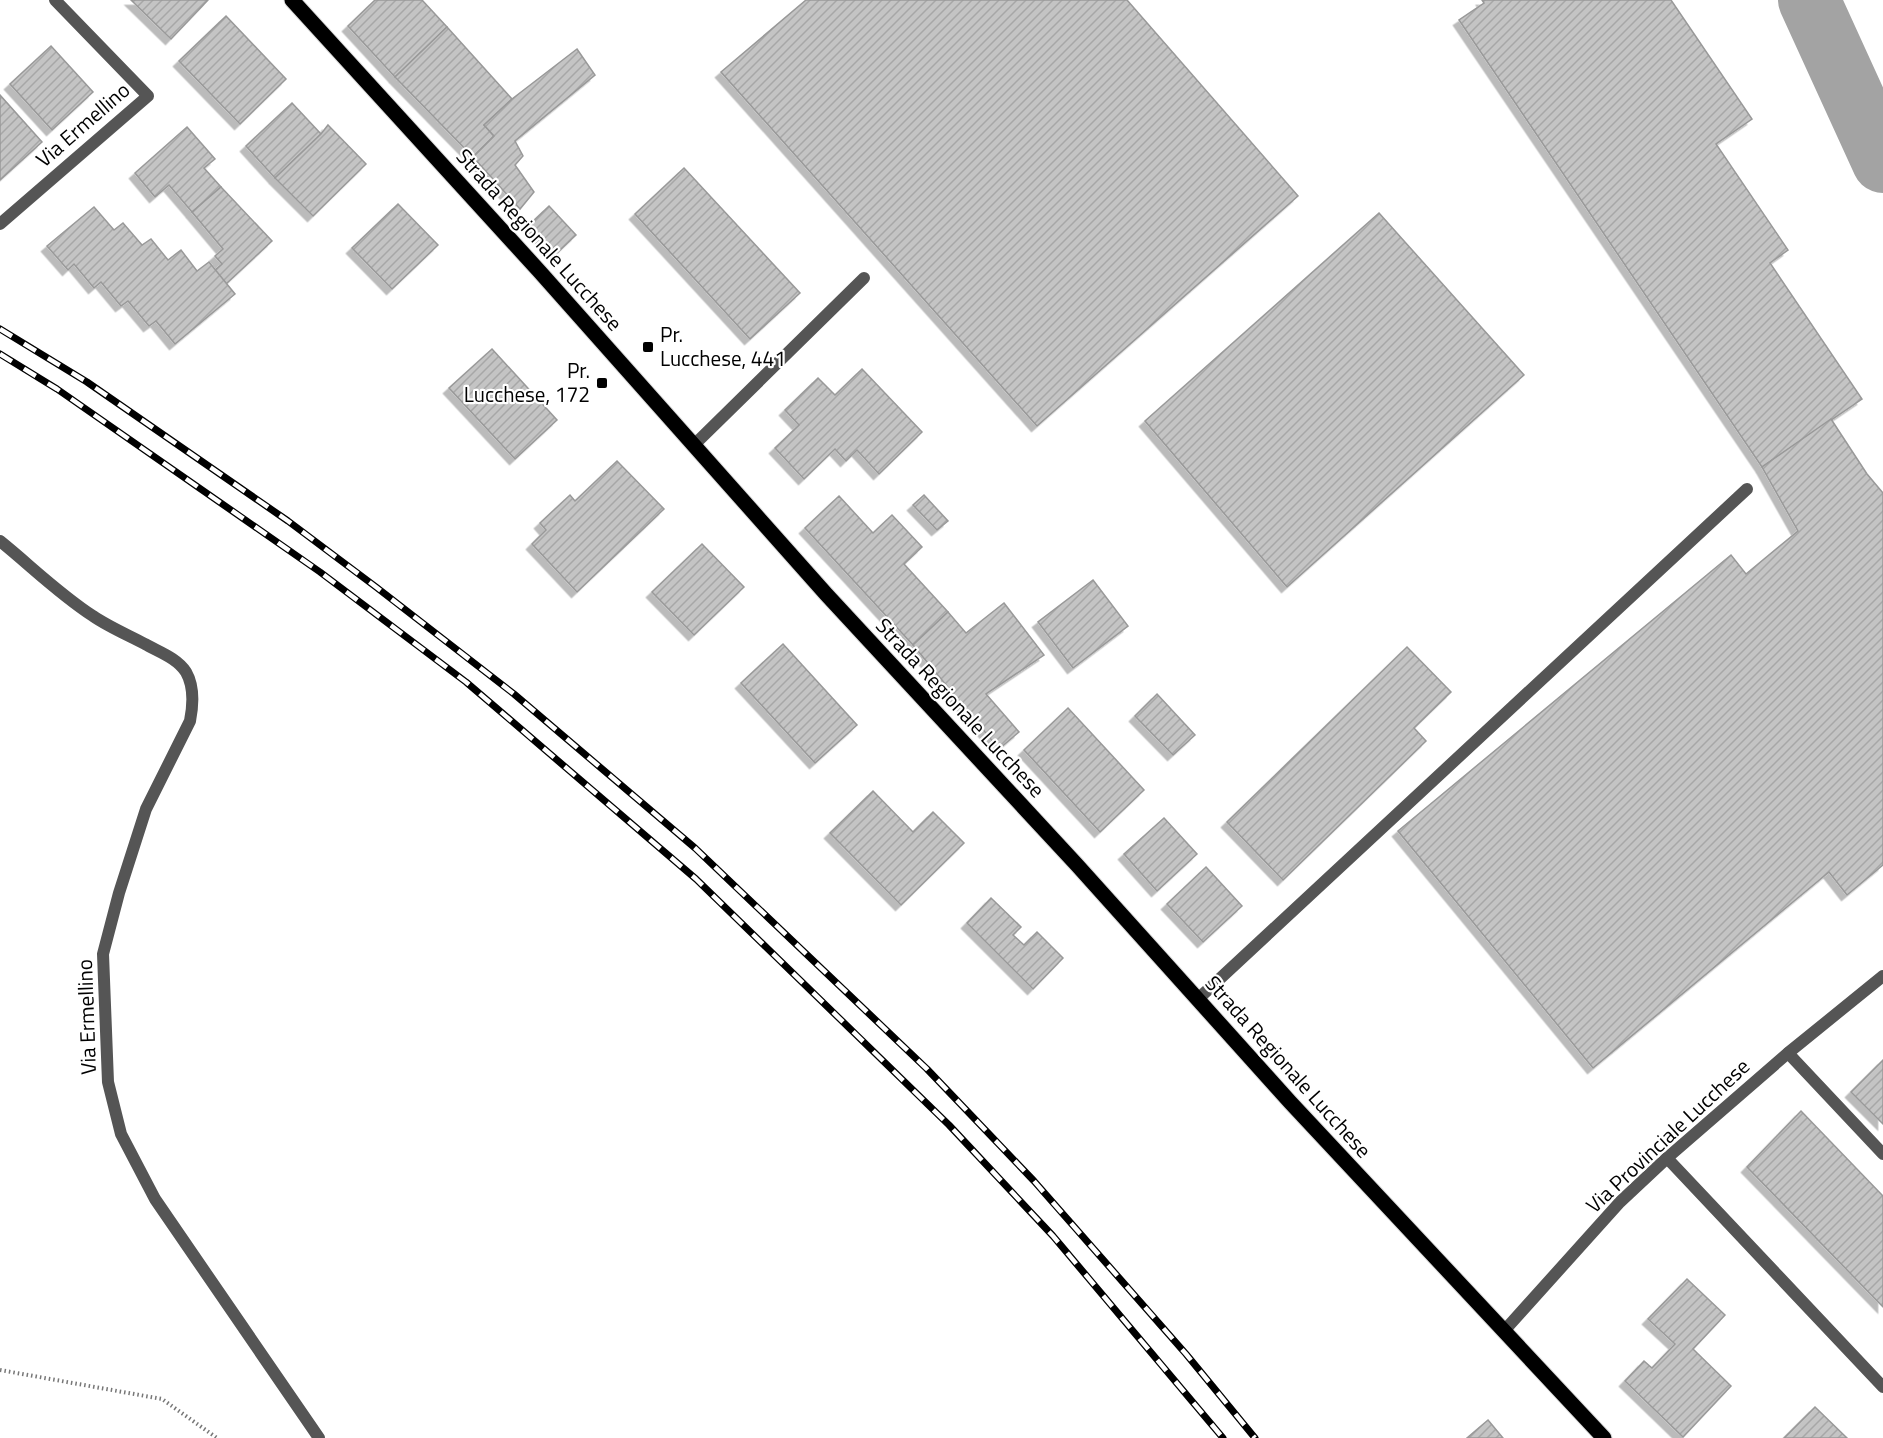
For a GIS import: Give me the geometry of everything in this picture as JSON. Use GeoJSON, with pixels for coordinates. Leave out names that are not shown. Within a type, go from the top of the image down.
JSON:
{"type":"FeatureCollection","features":[{"type":"Feature","properties":{"kind":"main road","name":"Strada Regionale Lucchese"},"geometry":{"type":"LineString","coordinates":[[291,0],[694,444],[826,594],[1069,856],[1290,1102],[1604,1438]]}},
{"type":"Feature","properties":{"kind":"street","name":"Via Ermellino"},"geometry":{"type":"LineString","coordinates":[[0,224],[148,96],[55,0]]}},
{"type":"Feature","properties":{"kind":"street"},"geometry":{"type":"LineString","coordinates":[[694,444],[864,278]]}},
{"type":"Feature","properties":{"kind":"street"},"geometry":{"type":"LineString","coordinates":[[1198,999],[1747,489]]}},
{"type":"Feature","properties":{"kind":"street","name":"Via Ermellino"},"geometry":{"type":"LineString","coordinates":[[0,541],[94,617],[167,655],[187,673],[192,691],[190,721],[146,809],[119,893],[103,954],[108,1082],[121,1134],[155,1200],[319,1438]]}},
{"type":"Feature","properties":{"kind":"street","name":"Via Provinciale Lucchese"},"geometry":{"type":"LineString","coordinates":[[1504,1331],[1620,1202],[1788,1053],[1883,976]]}},
{"type":"Feature","properties":{"kind":"street"},"geometry":{"type":"LineString","coordinates":[[1788,1053],[1883,1154]]}},
{"type":"Feature","properties":{"kind":"street"},"geometry":{"type":"LineString","coordinates":[[1667,1158],[1883,1387]]}},
{"type":"Feature","properties":{"kind":"path"},"geometry":{"type":"LineString","coordinates":[[0,1370],[162,1399],[217,1438]]}},
{"type":"Feature","properties":{"kind":"building"},"geometry":{"type":"Polygon","coordinates":[[[131,0],[208,0],[171,39],[131,0]]]}},
{"type":"Feature","properties":{"kind":"building"},"geometry":{"type":"Polygon","coordinates":[[[375,0],[422,0],[447,27],[395,77],[348,26],[375,0]]]}},
{"type":"Feature","properties":{"kind":"building"},"geometry":{"type":"Polygon","coordinates":[[[806,0],[1127,0],[1298,196],[1037,426],[721,72],[806,0]]]}},
{"type":"Feature","properties":{"kind":"building"},"geometry":{"type":"Polygon","coordinates":[[[1482,0],[1671,0],[1752,119],[1716,144],[1788,250],[1770,263],[1862,399],[1762,467],[1459,20],[1484,3],[1482,0]]]}},
{"type":"Feature","properties":{"kind":"building"},"geometry":{"type":"Polygon","coordinates":[[[226,16],[286,79],[240,124],[179,61],[226,16]]]}},
{"type":"Feature","properties":{"kind":"building"},"geometry":{"type":"Polygon","coordinates":[[[447,27],[512,99],[484,125],[494,136],[473,157],[395,77],[447,27]]]}},
{"type":"Feature","properties":{"kind":"building"},"geometry":{"type":"Polygon","coordinates":[[[51,46],[93,92],[52,130],[10,84],[51,46]]]}},
{"type":"Feature","properties":{"kind":"building"},"geometry":{"type":"Polygon","coordinates":[[[577,49],[595,75],[515,141],[523,156],[515,165],[534,192],[520,209],[473,157],[494,136],[484,125],[512,99],[577,49]]]}},
{"type":"Feature","properties":{"kind":"building"},"geometry":{"type":"Polygon","coordinates":[[[0,95],[42,142],[0,180],[0,95]]]}},
{"type":"Feature","properties":{"kind":"building"},"geometry":{"type":"Polygon","coordinates":[[[292,103],[321,134],[275,178],[246,146],[292,103]]]}},
{"type":"Feature","properties":{"kind":"building"},"geometry":{"type":"Polygon","coordinates":[[[328,125],[366,164],[313,216],[275,178],[328,125]]]}},
{"type":"Feature","properties":{"kind":"building"},"geometry":{"type":"Polygon","coordinates":[[[187,127],[215,159],[204,168],[221,187],[192,212],[169,185],[155,197],[135,173],[187,127]]]}},
{"type":"Feature","properties":{"kind":"building"},"geometry":{"type":"Polygon","coordinates":[[[684,168],[800,293],[750,339],[635,214],[684,168]]]}},
{"type":"Feature","properties":{"kind":"building"},"geometry":{"type":"Polygon","coordinates":[[[221,187],[272,241],[226,284],[214,271],[222,264],[215,256],[223,249],[192,212],[221,187]]]}},
{"type":"Feature","properties":{"kind":"building"},"geometry":{"type":"Polygon","coordinates":[[[398,204],[438,245],[392,289],[352,248],[398,204]]]}},
{"type":"Feature","properties":{"kind":"building"},"geometry":{"type":"Polygon","coordinates":[[[549,206],[576,235],[556,254],[529,225],[549,206]]]}},
{"type":"Feature","properties":{"kind":"building"},"geometry":{"type":"Polygon","coordinates":[[[94,207],[114,230],[123,223],[142,245],[151,239],[168,260],[181,250],[197,271],[209,262],[235,294],[175,344],[156,321],[149,326],[128,301],[121,306],[101,282],[94,288],[74,264],[68,270],[47,246],[94,207]]]}},
{"type":"Feature","properties":{"kind":"building"},"geometry":{"type":"Polygon","coordinates":[[[1379,213],[1524,375],[1287,587],[1145,421],[1379,213]]]}},
{"type":"Feature","properties":{"kind":"building"},"geometry":{"type":"Polygon","coordinates":[[[492,349],[557,420],[515,459],[449,388],[492,349]]]}},
{"type":"Feature","properties":{"kind":"building"},"geometry":{"type":"Polygon","coordinates":[[[862,369],[922,432],[879,474],[857,450],[846,461],[835,449],[804,479],[775,448],[799,425],[785,410],[818,378],[835,395],[862,369]]]}},
{"type":"Feature","properties":{"kind":"building"},"geometry":{"type":"Polygon","coordinates":[[[1831,419],[1867,474],[1883,493],[1883,865],[1847,895],[1829,872],[1593,1068],[1398,831],[1731,555],[1746,574],[1798,531],[1762,467],[1831,419]]]}},
{"type":"Feature","properties":{"kind":"building"},"geometry":{"type":"Polygon","coordinates":[[[617,461],[664,509],[577,592],[532,544],[546,530],[540,523],[570,495],[575,501],[617,461]]]}},
{"type":"Feature","properties":{"kind":"building"},"geometry":{"type":"Polygon","coordinates":[[[924,495],[948,521],[937,530],[913,505],[924,495]]]}},
{"type":"Feature","properties":{"kind":"building"},"geometry":{"type":"Polygon","coordinates":[[[839,496],[873,533],[892,515],[922,547],[904,564],[948,612],[913,645],[805,528],[839,496]]]}},
{"type":"Feature","properties":{"kind":"building"},"geometry":{"type":"Polygon","coordinates":[[[702,544],[744,587],[694,635],[652,592],[702,544]]]}},
{"type":"Feature","properties":{"kind":"building"},"geometry":{"type":"Polygon","coordinates":[[[1093,580],[1128,626],[1073,668],[1038,622],[1093,580]]]}},
{"type":"Feature","properties":{"kind":"building"},"geometry":{"type":"Polygon","coordinates":[[[1004,603],[1044,655],[986,694],[1019,732],[999,749],[913,645],[948,612],[966,633],[1004,603]]]}},
{"type":"Feature","properties":{"kind":"building"},"geometry":{"type":"Polygon","coordinates":[[[783,644],[857,725],[815,763],[741,683],[783,644]]]}},
{"type":"Feature","properties":{"kind":"building"},"geometry":{"type":"Polygon","coordinates":[[[1407,647],[1451,692],[1414,728],[1426,741],[1283,880],[1227,822],[1407,647]]]}},
{"type":"Feature","properties":{"kind":"building"},"geometry":{"type":"Polygon","coordinates":[[[1157,694],[1195,735],[1173,755],[1135,716],[1157,694]]]}},
{"type":"Feature","properties":{"kind":"building"},"geometry":{"type":"Polygon","coordinates":[[[1068,708],[1144,790],[1100,832],[1024,750],[1068,708]]]}},
{"type":"Feature","properties":{"kind":"building"},"geometry":{"type":"Polygon","coordinates":[[[873,791],[913,832],[933,812],[964,843],[901,905],[830,833],[873,791]]]}},
{"type":"Feature","properties":{"kind":"building"},"geometry":{"type":"Polygon","coordinates":[[[1164,818],[1197,854],[1157,891],[1124,854],[1164,818]]]}},
{"type":"Feature","properties":{"kind":"building"},"geometry":{"type":"Polygon","coordinates":[[[1206,867],[1242,906],[1203,942],[1167,904],[1206,867]]]}},
{"type":"Feature","properties":{"kind":"building"},"geometry":{"type":"Polygon","coordinates":[[[991,898],[1021,927],[1013,935],[1024,945],[1037,932],[1063,958],[1033,989],[967,923],[991,898]]]}},
{"type":"Feature","properties":{"kind":"building"},"geometry":{"type":"Polygon","coordinates":[[[1883,1060],[1883,1124],[1851,1092],[1883,1060]]]}},
{"type":"Feature","properties":{"kind":"building"},"geometry":{"type":"Polygon","coordinates":[[[1801,1111],[1883,1196],[1883,1307],[1747,1167],[1801,1111]]]}},
{"type":"Feature","properties":{"kind":"building"},"geometry":{"type":"Polygon","coordinates":[[[1687,1279],[1725,1315],[1693,1349],[1731,1386],[1683,1437],[1625,1381],[1644,1361],[1652,1368],[1675,1344],[1648,1319],[1687,1279]]]}},
{"type":"Feature","properties":{"kind":"building"},"geometry":{"type":"Polygon","coordinates":[[[1815,1407],[1847,1438],[1784,1438],[1815,1407]]]}},
{"type":"Feature","properties":{"kind":"building"},"geometry":{"type":"Polygon","coordinates":[[[1488,1420],[1503,1438],[1467,1438],[1488,1420]]]}},
{"type":"Feature","properties":{"kind":"waterway"},"geometry":{"type":"LineString","coordinates":[[1809,0],[1883,162]]}},
{"type":"Feature","properties":{"kind":"railway"},"geometry":{"type":"LineString","coordinates":[[0,329],[87,382],[288,521],[514,694],[695,848],[927,1069],[1034,1181],[1186,1354],[1255,1438]]}},
{"type":"Feature","properties":{"kind":"railway"},"geometry":{"type":"LineString","coordinates":[[0,354],[57,389],[320,572],[466,682],[696,879],[949,1125],[1053,1236],[1223,1438]]}},
{"type":"Feature","properties":{"kind":"place","name":"Pr. Lucchese, 441"},"geometry":{"type":"Point","coordinates":[648,347]}},
{"type":"Feature","properties":{"kind":"place","name":"Pr. Lucchese, 172"},"geometry":{"type":"Point","coordinates":[602,383]}}]}
